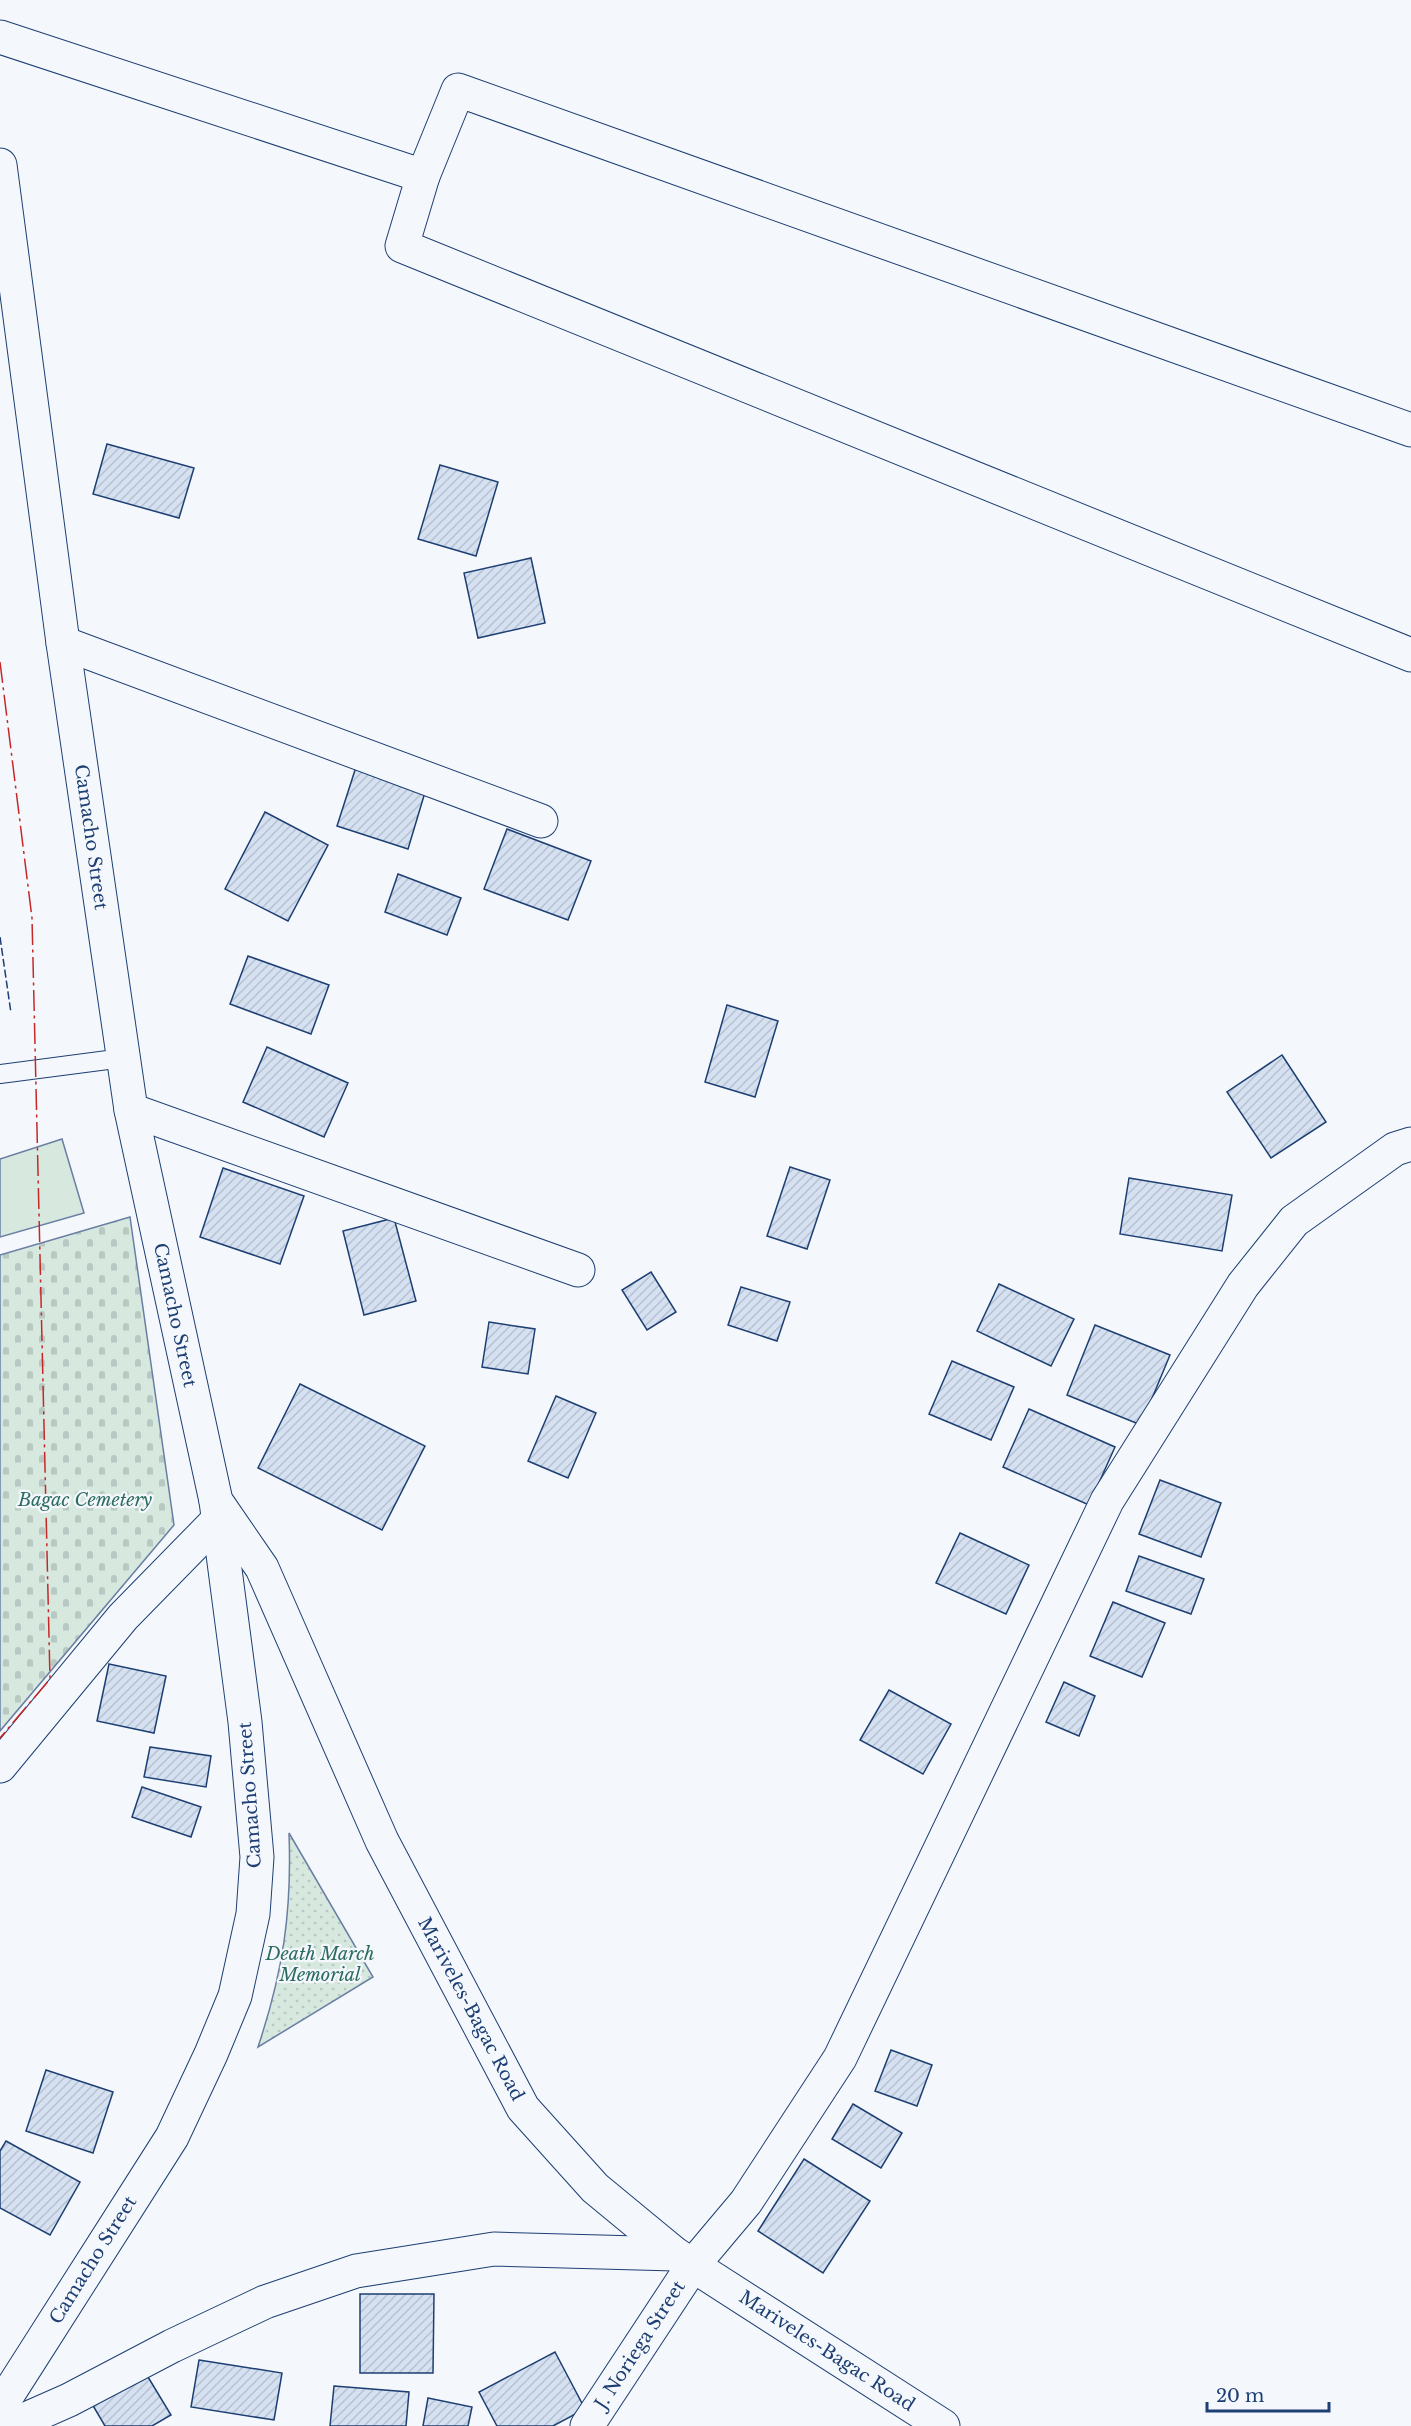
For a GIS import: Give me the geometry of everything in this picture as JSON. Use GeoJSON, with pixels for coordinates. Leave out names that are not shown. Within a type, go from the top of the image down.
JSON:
{"type":"FeatureCollection","features":[{"type":"Feature","properties":{"kind":"street"},"geometry":{"type":"LineString","coordinates":[[0,37],[423,176]]}},
{"type":"Feature","properties":{"kind":"street"},"geometry":{"type":"LineString","coordinates":[[1411,430],[458,90],[423,176],[402,246],[1411,655]]}},
{"type":"Feature","properties":{"kind":"street","name":"Camacho Street"},"geometry":{"type":"LineString","coordinates":[[0,165],[63,643],[131,1110],[217,1511],[245,1722],[256,1857],[253,1914],[235,1996],[211,2054],[172,2137],[0,2407]]}},
{"type":"Feature","properties":{"kind":"street"},"geometry":{"type":"LineString","coordinates":[[63,643],[542,821]]}},
{"type":"Feature","properties":{"kind":"street"},"geometry":{"type":"LineString","coordinates":[[131,1110],[578,1270]]}},
{"type":"Feature","properties":{"kind":"street","name":"J. Noriega Street"},"geometry":{"type":"LineString","coordinates":[[586,2426],[684,2259],[746,2202],[840,2058],[1107,1501],[1243,1285],[1294,1221],[1395,1149],[1411,1143]]}},
{"type":"Feature","properties":{"kind":"street"},"geometry":{"type":"LineString","coordinates":[[0,1766],[123,1617],[217,1511]]}},
{"type":"Feature","properties":{"kind":"street","name":"Mariveles-Bagac Road"},"geometry":{"type":"LineString","coordinates":[[217,1511],[262,1568],[382,1841],[523,2108],[596,2188],[684,2259],[943,2426]]}},
{"type":"Feature","properties":{"kind":"street"},"geometry":{"type":"LineString","coordinates":[[10,2426],[69,2400],[172,2346],[265,2302],[356,2271],[494,2249],[684,2259]]}},
{"type":"Feature","properties":{"kind":"lane"},"geometry":{"type":"LineString","coordinates":[[0,1074],[123,1058]]}},
{"type":"Feature","properties":{"kind":"green space"},"geometry":{"type":"Polygon","coordinates":[[[62,1139],[84,1213],[0,1237],[0,1159],[62,1139]]]}},
{"type":"Feature","properties":{"kind":"green space","name":"Bagac Cemetery"},"geometry":{"type":"Polygon","coordinates":[[[130,1217],[174,1525],[0,1731],[0,1255],[130,1217]]]}},
{"type":"Feature","properties":{"kind":"green space","name":"Death March Memorial"},"geometry":{"type":"Polygon","coordinates":[[[289,1833],[373,1977],[258,2047],[274,1993],[284,1942],[289,1889],[289,1833]]]}},
{"type":"Feature","properties":{"kind":"building"},"geometry":{"type":"Polygon","coordinates":[[[107,444],[194,468],[179,518],[93,494],[107,444]]]}},
{"type":"Feature","properties":{"kind":"building"},"geometry":{"type":"Polygon","coordinates":[[[440,465],[498,482],[476,556],[418,539],[440,465]]]}},
{"type":"Feature","properties":{"kind":"building"},"geometry":{"type":"Polygon","coordinates":[[[531,558],[545,623],[478,638],[464,573],[531,558]]]}},
{"type":"Feature","properties":{"kind":"building"},"geometry":{"type":"Polygon","coordinates":[[[356,767],[426,789],[408,849],[337,826],[356,767]]]}},
{"type":"Feature","properties":{"kind":"building"},"geometry":{"type":"Polygon","coordinates":[[[265,812],[328,845],[288,921],[225,889],[265,812]]]}},
{"type":"Feature","properties":{"kind":"building"},"geometry":{"type":"Polygon","coordinates":[[[507,829],[591,861],[568,920],[484,889],[507,829]]]}},
{"type":"Feature","properties":{"kind":"building"},"geometry":{"type":"Polygon","coordinates":[[[398,874],[461,898],[447,935],[385,912],[398,874]]]}},
{"type":"Feature","properties":{"kind":"building"},"geometry":{"type":"Polygon","coordinates":[[[248,956],[329,985],[311,1034],[230,1004],[248,956]]]}},
{"type":"Feature","properties":{"kind":"building"},"geometry":{"type":"Polygon","coordinates":[[[727,1005],[778,1021],[755,1097],[705,1082],[727,1005]]]}},
{"type":"Feature","properties":{"kind":"building"},"geometry":{"type":"Polygon","coordinates":[[[267,1047],[348,1083],[324,1137],[243,1102],[267,1047]]]}},
{"type":"Feature","properties":{"kind":"building"},"geometry":{"type":"Polygon","coordinates":[[[1282,1055],[1326,1122],[1271,1158],[1227,1092],[1282,1055]]]}},
{"type":"Feature","properties":{"kind":"building"},"geometry":{"type":"Polygon","coordinates":[[[790,1167],[830,1180],[807,1249],[767,1236],[790,1167]]]}},
{"type":"Feature","properties":{"kind":"building"},"geometry":{"type":"Polygon","coordinates":[[[223,1168],[304,1196],[280,1264],[200,1237],[223,1168]]]}},
{"type":"Feature","properties":{"kind":"building"},"geometry":{"type":"Polygon","coordinates":[[[1129,1178],[1232,1195],[1222,1251],[1120,1234],[1129,1178]]]}},
{"type":"Feature","properties":{"kind":"building"},"geometry":{"type":"Polygon","coordinates":[[[394,1218],[416,1301],[364,1315],[343,1231],[394,1218]]]}},
{"type":"Feature","properties":{"kind":"building"},"geometry":{"type":"Polygon","coordinates":[[[651,1272],[676,1312],[647,1330],[622,1290],[651,1272]]]}},
{"type":"Feature","properties":{"kind":"building"},"geometry":{"type":"Polygon","coordinates":[[[999,1284],[1074,1319],[1051,1366],[977,1331],[999,1284]]]}},
{"type":"Feature","properties":{"kind":"building"},"geometry":{"type":"Polygon","coordinates":[[[741,1287],[790,1302],[777,1341],[728,1325],[741,1287]]]}},
{"type":"Feature","properties":{"kind":"building"},"geometry":{"type":"Polygon","coordinates":[[[489,1322],[535,1329],[528,1374],[482,1367],[489,1322]]]}},
{"type":"Feature","properties":{"kind":"building"},"geometry":{"type":"Polygon","coordinates":[[[1095,1325],[1170,1355],[1141,1425],[1067,1395],[1095,1325]]]}},
{"type":"Feature","properties":{"kind":"building"},"geometry":{"type":"Polygon","coordinates":[[[952,1361],[1014,1387],[991,1440],[929,1414],[952,1361]]]}},
{"type":"Feature","properties":{"kind":"building"},"geometry":{"type":"Polygon","coordinates":[[[300,1384],[425,1446],[382,1530],[258,1468],[300,1384]]]}},
{"type":"Feature","properties":{"kind":"building"},"geometry":{"type":"Polygon","coordinates":[[[556,1396],[596,1413],[568,1478],[528,1461],[556,1396]]]}},
{"type":"Feature","properties":{"kind":"building"},"geometry":{"type":"Polygon","coordinates":[[[1029,1409],[1115,1447],[1089,1505],[1003,1467],[1029,1409]]]}},
{"type":"Feature","properties":{"kind":"building"},"geometry":{"type":"Polygon","coordinates":[[[1160,1480],[1221,1503],[1201,1557],[1139,1534],[1160,1480]]]}},
{"type":"Feature","properties":{"kind":"building"},"geometry":{"type":"Polygon","coordinates":[[[960,1533],[1029,1565],[1006,1614],[936,1583],[960,1533]]]}},
{"type":"Feature","properties":{"kind":"building"},"geometry":{"type":"Polygon","coordinates":[[[1139,1556],[1204,1579],[1191,1614],[1126,1591],[1139,1556]]]}},
{"type":"Feature","properties":{"kind":"building"},"geometry":{"type":"Polygon","coordinates":[[[1113,1602],[1165,1623],[1142,1677],[1090,1656],[1113,1602]]]}},
{"type":"Feature","properties":{"kind":"building"},"geometry":{"type":"Polygon","coordinates":[[[109,1664],[166,1676],[154,1733],[97,1721],[109,1664]]]}},
{"type":"Feature","properties":{"kind":"building"},"geometry":{"type":"Polygon","coordinates":[[[1064,1682],[1095,1696],[1079,1736],[1046,1722],[1064,1682]]]}},
{"type":"Feature","properties":{"kind":"building"},"geometry":{"type":"Polygon","coordinates":[[[889,1690],[951,1724],[923,1774],[860,1740],[889,1690]]]}},
{"type":"Feature","properties":{"kind":"building"},"geometry":{"type":"Polygon","coordinates":[[[150,1747],[211,1756],[206,1787],[144,1777],[150,1747]]]}},
{"type":"Feature","properties":{"kind":"building"},"geometry":{"type":"Polygon","coordinates":[[[142,1787],[201,1807],[191,1837],[132,1817],[142,1787]]]}},
{"type":"Feature","properties":{"kind":"building"},"geometry":{"type":"Polygon","coordinates":[[[891,2050],[932,2065],[917,2106],[875,2091],[891,2050]]]}},
{"type":"Feature","properties":{"kind":"building"},"geometry":{"type":"Polygon","coordinates":[[[46,2070],[113,2092],[93,2153],[26,2131],[46,2070]]]}},
{"type":"Feature","properties":{"kind":"building"},"geometry":{"type":"Polygon","coordinates":[[[853,2104],[902,2133],[881,2168],[832,2139],[853,2104]]]}},
{"type":"Feature","properties":{"kind":"building"},"geometry":{"type":"Polygon","coordinates":[[[6,2141],[80,2182],[50,2235],[0,2208],[0,2151],[6,2141]]]}},
{"type":"Feature","properties":{"kind":"building"},"geometry":{"type":"Polygon","coordinates":[[[804,2159],[870,2201],[823,2273],[758,2231],[804,2159]]]}},
{"type":"Feature","properties":{"kind":"building"},"geometry":{"type":"Polygon","coordinates":[[[360,2294],[434,2294],[433,2373],[360,2373],[360,2294]]]}},
{"type":"Feature","properties":{"kind":"building"},"geometry":{"type":"Polygon","coordinates":[[[555,2352],[585,2409],[553,2426],[497,2426],[479,2392],[555,2352]]]}},
{"type":"Feature","properties":{"kind":"building"},"geometry":{"type":"Polygon","coordinates":[[[199,2360],[282,2373],[274,2420],[191,2407],[199,2360]]]}},
{"type":"Feature","properties":{"kind":"building"},"geometry":{"type":"Polygon","coordinates":[[[145,2372],[171,2415],[152,2426],[105,2426],[92,2404],[145,2372]]]}},
{"type":"Feature","properties":{"kind":"building"},"geometry":{"type":"Polygon","coordinates":[[[334,2386],[409,2392],[406,2426],[330,2426],[334,2386]]]}},
{"type":"Feature","properties":{"kind":"building"},"geometry":{"type":"Polygon","coordinates":[[[428,2398],[472,2407],[468,2426],[423,2426],[428,2398]]]}},
{"type":"Feature","properties":{"kind":"fence"},"geometry":{"type":"LineString","coordinates":[[0,937],[11,1013]]}},
{"type":"Feature","properties":{"kind":"power"},"geometry":{"type":"LineString","coordinates":[[0,662],[32,918],[50,1679],[0,1738]]}}]}
